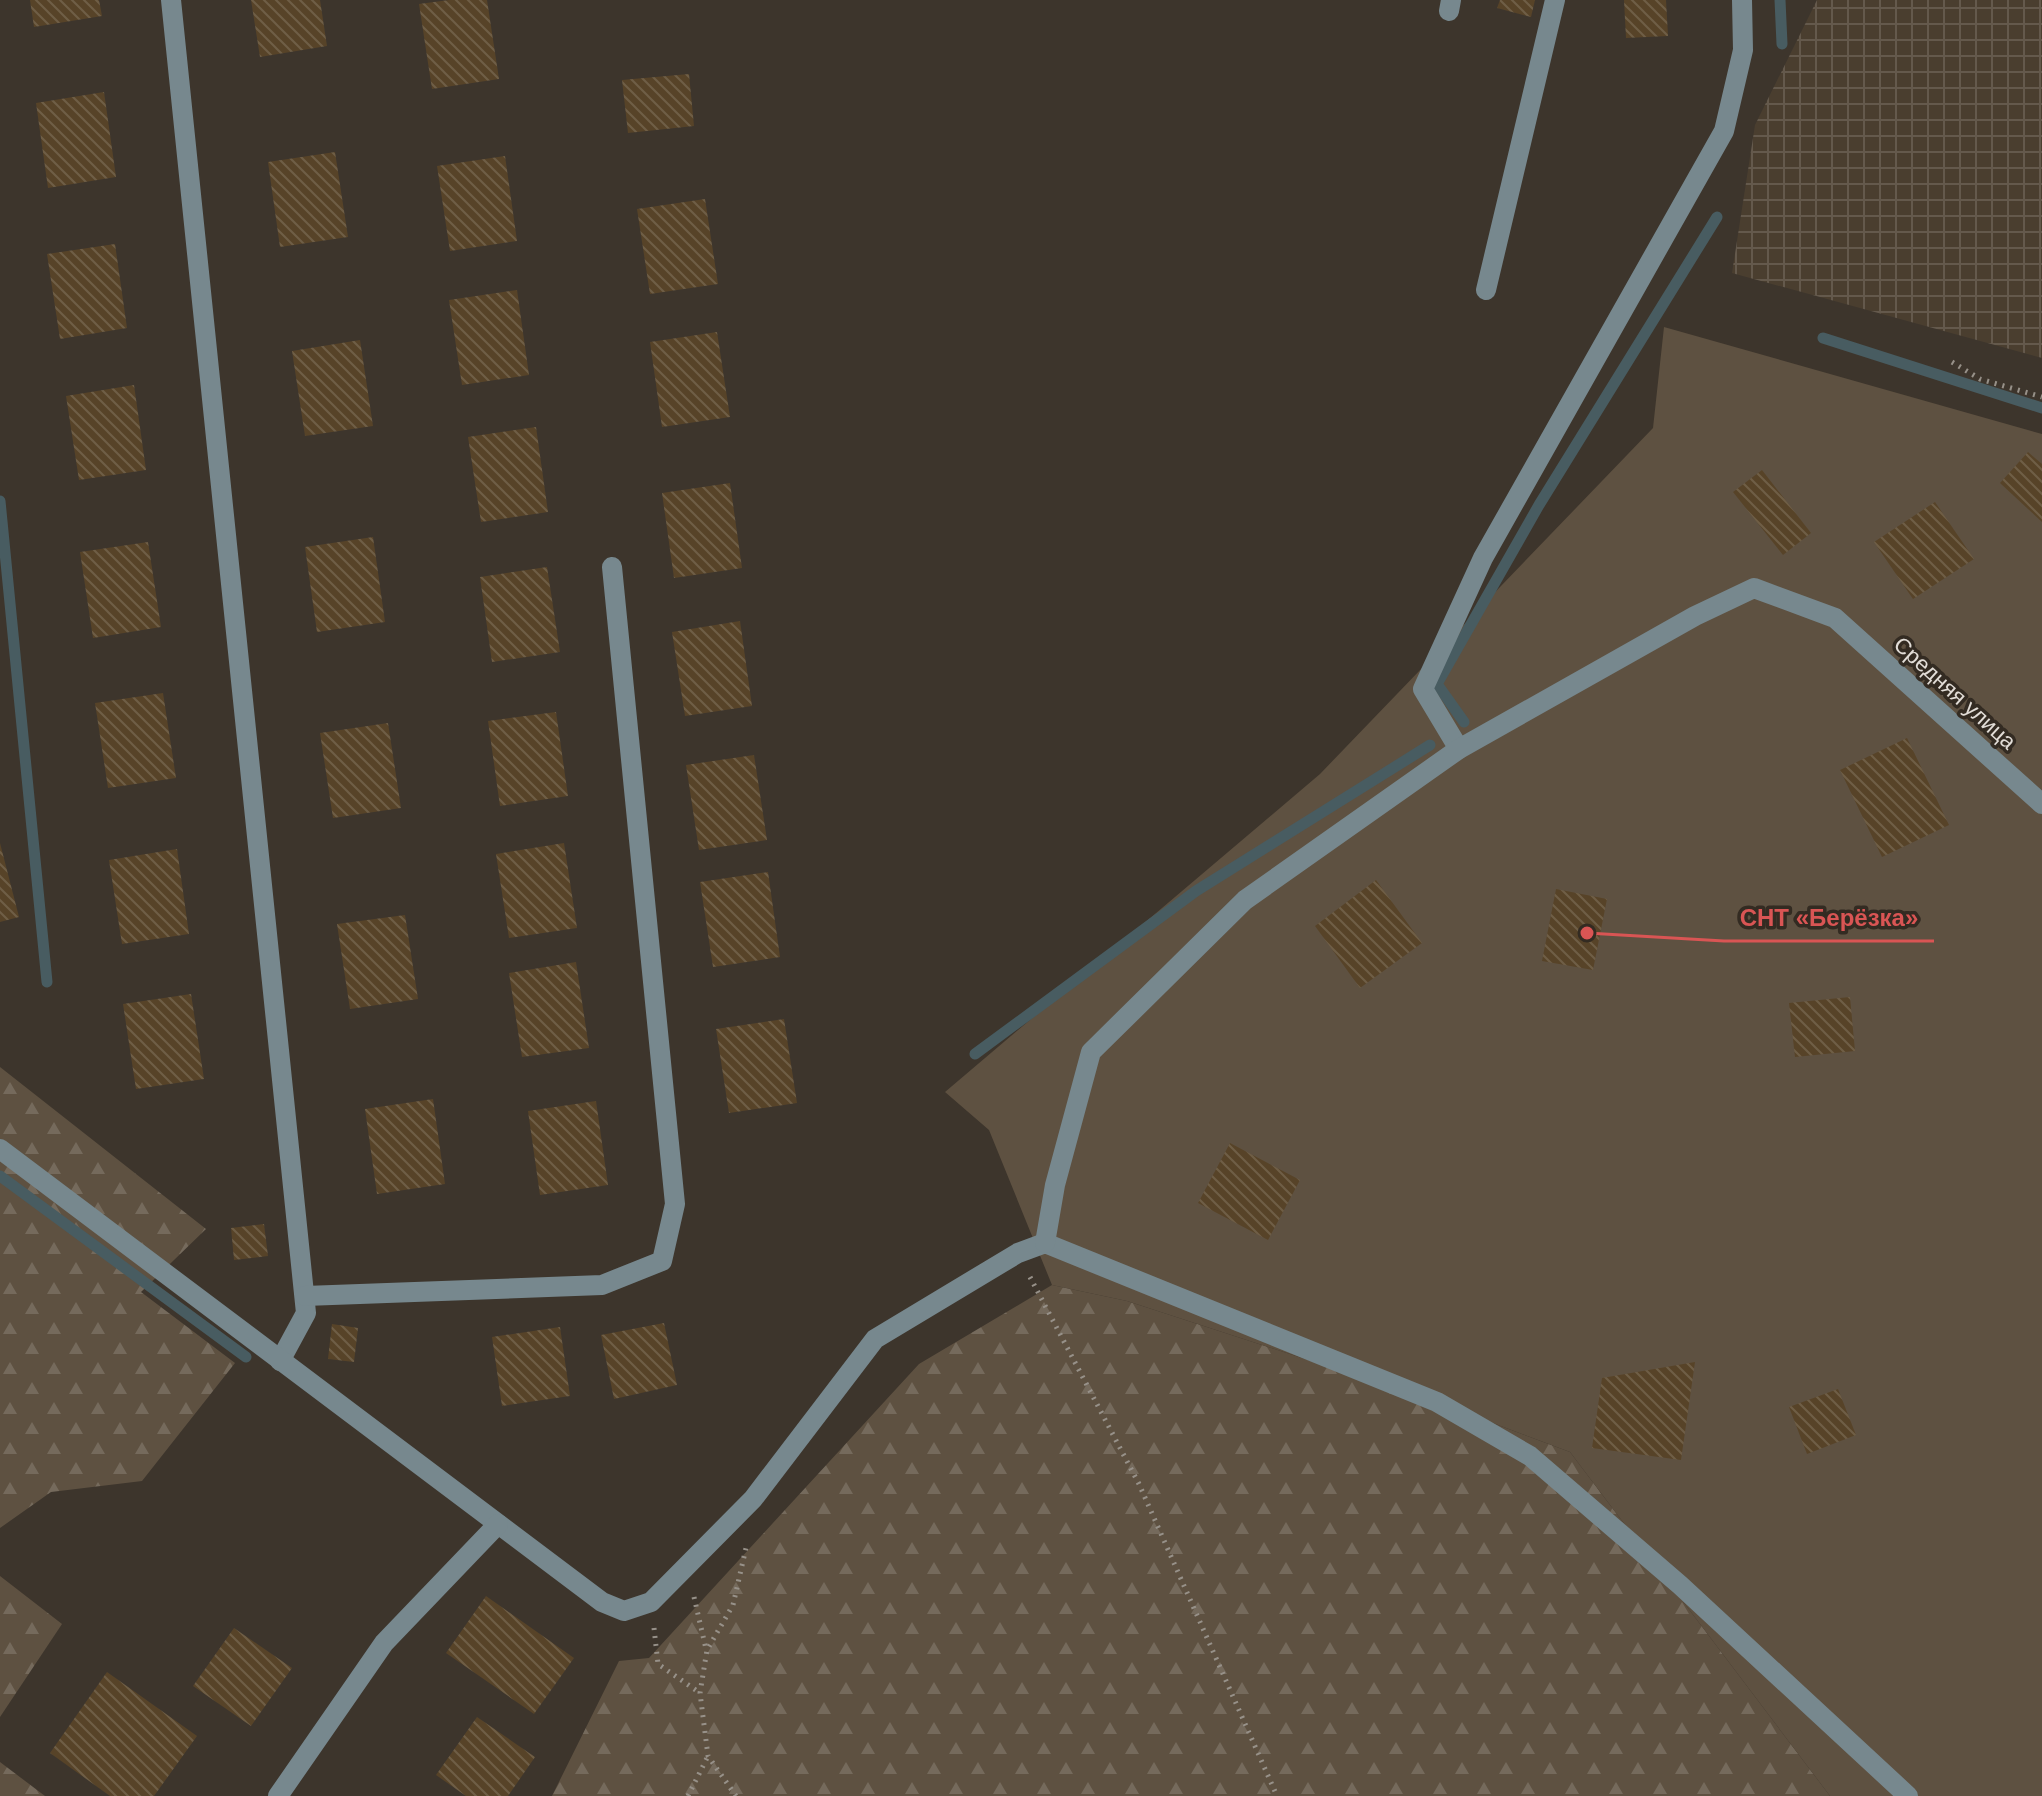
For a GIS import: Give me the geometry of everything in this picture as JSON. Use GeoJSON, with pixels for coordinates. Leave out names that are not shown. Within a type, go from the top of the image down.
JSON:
{"type":"FeatureCollection","features":[{"type":"Feature","properties":{"kind":"street"},"geometry":{"type":"LineString","coordinates":[[171,0],[305,1296],[306,1313],[280,1361]]}},
{"type":"Feature","properties":{"kind":"street"},"geometry":{"type":"LineString","coordinates":[[1486,290],[1555,0]]}},
{"type":"Feature","properties":{"kind":"street"},"geometry":{"type":"LineString","coordinates":[[1045,1243],[1055,1185],[1091,1052],[1245,900],[1459,749],[1423,689],[1483,558],[1724,131],[1743,50],[1742,0]]}},
{"type":"Feature","properties":{"kind":"street"},"geometry":{"type":"LineString","coordinates":[[305,1296],[602,1285],[662,1261],[675,1204],[612,567]]}},
{"type":"Feature","properties":{"kind":"street","name":"Средняя улица"},"geometry":{"type":"LineString","coordinates":[[1459,749],[1695,616],[1754,588],[1835,618],[2042,804]]}},
{"type":"Feature","properties":{"kind":"street"},"geometry":{"type":"LineString","coordinates":[[0,1149],[602,1602],[624,1611],[651,1602],[753,1499],[875,1339],[1018,1253],[1045,1243],[1437,1402],[1530,1456],[1680,1585],[1908,1796]]}},
{"type":"Feature","properties":{"kind":"street"},"geometry":{"type":"LineString","coordinates":[[278,1796],[384,1643],[498,1524]]}},
{"type":"Feature","properties":{"kind":"path"},"geometry":{"type":"LineString","coordinates":[[1952,362],[1980,379],[2042,397]]}},
{"type":"Feature","properties":{"kind":"path"},"geometry":{"type":"LineString","coordinates":[[1018,1253],[1139,1484],[1277,1796]]}},
{"type":"Feature","properties":{"kind":"path"},"geometry":{"type":"LineString","coordinates":[[736,1796],[708,1756],[700,1693],[707,1650],[733,1605],[745,1559],[753,1499]]}},
{"type":"Feature","properties":{"kind":"path"},"geometry":{"type":"LineString","coordinates":[[687,1567],[707,1650]]}},
{"type":"Feature","properties":{"kind":"path"},"geometry":{"type":"LineString","coordinates":[[651,1602],[658,1664],[700,1693]]}},
{"type":"Feature","properties":{"kind":"path"},"geometry":{"type":"LineString","coordinates":[[688,1796],[708,1756]]}},
{"type":"Feature","properties":{"kind":"shaded area"},"geometry":{"type":"Polygon","coordinates":[[[1817,0],[2042,0],[2042,358],[1732,273],[1755,125],[1817,0]]]}},
{"type":"Feature","properties":{"kind":"green space"},"geometry":{"type":"Polygon","coordinates":[[[1664,327],[2042,434],[2042,1796],[1830,1796],[1570,1452],[1437,1402],[1127,1301],[1052,1285],[989,1130],[945,1092],[1320,774],[1653,428],[1664,327]]]}},
{"type":"Feature","properties":{"kind":"green space"},"geometry":{"type":"Polygon","coordinates":[[[0,1067],[206,1229],[141,1292],[235,1363],[142,1481],[51,1492],[0,1528],[0,1067]]]}},
{"type":"Feature","properties":{"kind":"green space"},"geometry":{"type":"Polygon","coordinates":[[[1052,1285],[1127,1301],[1437,1402],[1570,1452],[1830,1796],[552,1796],[619,1661],[649,1658],[919,1364],[1052,1285]]]}},
{"type":"Feature","properties":{"kind":"green space"},"geometry":{"type":"Polygon","coordinates":[[[0,1576],[62,1624],[0,1717],[0,1576]]]}},
{"type":"Feature","properties":{"kind":"green space"},"geometry":{"type":"Polygon","coordinates":[[[0,1762],[45,1796],[0,1796],[0,1762]]]}},
{"type":"Feature","properties":{"kind":"building"},"geometry":{"type":"Polygon","coordinates":[[[30,0],[99,0],[102,16],[34,27],[30,0]]]}},
{"type":"Feature","properties":{"kind":"building"},"geometry":{"type":"Polygon","coordinates":[[[251,0],[320,0],[327,46],[260,57],[251,0]]]}},
{"type":"Feature","properties":{"kind":"building"},"geometry":{"type":"Polygon","coordinates":[[[487,0],[499,79],[432,89],[419,4],[487,0]]]}},
{"type":"Feature","properties":{"kind":"building"},"geometry":{"type":"Polygon","coordinates":[[[1500,0],[1535,0],[1531,17],[1497,8],[1500,0]]]}},
{"type":"Feature","properties":{"kind":"building"},"geometry":{"type":"Polygon","coordinates":[[[1624,0],[1666,0],[1668,36],[1626,38],[1624,0]]]}},
{"type":"Feature","properties":{"kind":"building"},"geometry":{"type":"Polygon","coordinates":[[[689,74],[694,126],[628,133],[622,80],[689,74]]]}},
{"type":"Feature","properties":{"kind":"building"},"geometry":{"type":"Polygon","coordinates":[[[104,92],[116,177],[48,188],[36,103],[104,92]]]}},
{"type":"Feature","properties":{"kind":"building"},"geometry":{"type":"Polygon","coordinates":[[[335,152],[348,237],[280,247],[268,162],[335,152]]]}},
{"type":"Feature","properties":{"kind":"building"},"geometry":{"type":"Polygon","coordinates":[[[505,156],[517,241],[450,251],[437,166],[505,156]]]}},
{"type":"Feature","properties":{"kind":"building"},"geometry":{"type":"Polygon","coordinates":[[[705,199],[718,284],[650,294],[637,209],[705,199]]]}},
{"type":"Feature","properties":{"kind":"building"},"geometry":{"type":"Polygon","coordinates":[[[115,244],[127,328],[60,339],[47,254],[115,244]]]}},
{"type":"Feature","properties":{"kind":"building"},"geometry":{"type":"Polygon","coordinates":[[[517,290],[529,375],[462,385],[449,300],[517,290]]]}},
{"type":"Feature","properties":{"kind":"building"},"geometry":{"type":"Polygon","coordinates":[[[717,332],[730,417],[662,427],[650,342],[717,332]]]}},
{"type":"Feature","properties":{"kind":"building"},"geometry":{"type":"Polygon","coordinates":[[[360,340],[373,426],[305,436],[292,351],[360,340]]]}},
{"type":"Feature","properties":{"kind":"building"},"geometry":{"type":"Polygon","coordinates":[[[134,385],[146,470],[79,480],[66,396],[134,385]]]}},
{"type":"Feature","properties":{"kind":"building"},"geometry":{"type":"Polygon","coordinates":[[[536,427],[548,512],[481,522],[468,437],[536,427]]]}},
{"type":"Feature","properties":{"kind":"building"},"geometry":{"type":"Polygon","coordinates":[[[2028,452],[2042,464],[2042,522],[2000,483],[2028,452]]]}},
{"type":"Feature","properties":{"kind":"building"},"geometry":{"type":"Polygon","coordinates":[[[1762,470],[1811,533],[1783,555],[1733,492],[1762,470]]]}},
{"type":"Feature","properties":{"kind":"building"},"geometry":{"type":"Polygon","coordinates":[[[730,483],[742,568],[674,578],[662,493],[730,483]]]}},
{"type":"Feature","properties":{"kind":"building"},"geometry":{"type":"Polygon","coordinates":[[[1935,502],[1974,559],[1913,599],[1874,542],[1935,502]]]}},
{"type":"Feature","properties":{"kind":"building"},"geometry":{"type":"Polygon","coordinates":[[[373,537],[385,622],[317,632],[305,547],[373,537]]]}},
{"type":"Feature","properties":{"kind":"building"},"geometry":{"type":"Polygon","coordinates":[[[148,542],[161,627],[93,638],[80,552],[148,542]]]}},
{"type":"Feature","properties":{"kind":"building"},"geometry":{"type":"Polygon","coordinates":[[[547,567],[560,652],[492,662],[480,577],[547,567]]]}},
{"type":"Feature","properties":{"kind":"building"},"geometry":{"type":"Polygon","coordinates":[[[740,621],[752,706],[685,716],[672,632],[740,621]]]}},
{"type":"Feature","properties":{"kind":"building"},"geometry":{"type":"Polygon","coordinates":[[[163,693],[176,778],[108,788],[95,703],[163,693]]]}},
{"type":"Feature","properties":{"kind":"building"},"geometry":{"type":"Polygon","coordinates":[[[556,712],[568,796],[500,806],[488,721],[556,712]]]}},
{"type":"Feature","properties":{"kind":"building"},"geometry":{"type":"Polygon","coordinates":[[[388,723],[401,808],[333,818],[320,733],[388,723]]]}},
{"type":"Feature","properties":{"kind":"building"},"geometry":{"type":"Polygon","coordinates":[[[1907,738],[1949,825],[1882,857],[1840,770],[1907,738]]]}},
{"type":"Feature","properties":{"kind":"building"},"geometry":{"type":"Polygon","coordinates":[[[754,755],[767,840],[699,850],[686,765],[754,755]]]}},
{"type":"Feature","properties":{"kind":"building"},"geometry":{"type":"Polygon","coordinates":[[[0,843],[19,917],[0,922],[0,843]]]}},
{"type":"Feature","properties":{"kind":"building"},"geometry":{"type":"Polygon","coordinates":[[[564,843],[577,928],[509,938],[496,854],[564,843]]]}},
{"type":"Feature","properties":{"kind":"building"},"geometry":{"type":"Polygon","coordinates":[[[177,849],[189,934],[122,944],[109,860],[177,849]]]}},
{"type":"Feature","properties":{"kind":"building"},"geometry":{"type":"Polygon","coordinates":[[[768,872],[780,957],[713,967],[700,882],[768,872]]]}},
{"type":"Feature","properties":{"kind":"building"},"geometry":{"type":"Polygon","coordinates":[[[1376,880],[1422,943],[1360,988],[1315,926],[1376,880]]]}},
{"type":"Feature","properties":{"kind":"building"},"geometry":{"type":"Polygon","coordinates":[[[1556,889],[1607,899],[1593,970],[1542,961],[1556,889]]]}},
{"type":"Feature","properties":{"kind":"building"},"geometry":{"type":"Polygon","coordinates":[[[405,915],[418,999],[350,1009],[337,924],[405,915]]]}},
{"type":"Feature","properties":{"kind":"building"},"geometry":{"type":"Polygon","coordinates":[[[576,962],[589,1048],[522,1057],[509,973],[576,962]]]}},
{"type":"Feature","properties":{"kind":"building"},"geometry":{"type":"Polygon","coordinates":[[[191,994],[204,1079],[136,1089],[123,1004],[191,994]]]}},
{"type":"Feature","properties":{"kind":"building"},"geometry":{"type":"Polygon","coordinates":[[[1850,997],[1855,1051],[1795,1057],[1789,1003],[1850,997]]]}},
{"type":"Feature","properties":{"kind":"building"},"geometry":{"type":"Polygon","coordinates":[[[784,1019],[797,1103],[729,1113],[716,1029],[784,1019]]]}},
{"type":"Feature","properties":{"kind":"building"},"geometry":{"type":"Polygon","coordinates":[[[433,1099],[445,1184],[377,1194],[365,1109],[433,1099]]]}},
{"type":"Feature","properties":{"kind":"building"},"geometry":{"type":"Polygon","coordinates":[[[596,1101],[608,1185],[540,1195],[528,1111],[596,1101]]]}},
{"type":"Feature","properties":{"kind":"building"},"geometry":{"type":"Polygon","coordinates":[[[1230,1143],[1300,1180],[1268,1240],[1198,1203],[1230,1143]]]}},
{"type":"Feature","properties":{"kind":"building"},"geometry":{"type":"Polygon","coordinates":[[[264,1224],[268,1256],[234,1260],[231,1228],[264,1224]]]}},
{"type":"Feature","properties":{"kind":"building"},"geometry":{"type":"Polygon","coordinates":[[[664,1323],[677,1385],[614,1399],[601,1335],[664,1323]]]}},
{"type":"Feature","properties":{"kind":"building"},"geometry":{"type":"Polygon","coordinates":[[[332,1324],[358,1328],[354,1362],[328,1359],[332,1324]]]}},
{"type":"Feature","properties":{"kind":"building"},"geometry":{"type":"Polygon","coordinates":[[[560,1327],[570,1396],[502,1406],[492,1337],[560,1327]]]}},
{"type":"Feature","properties":{"kind":"building"},"geometry":{"type":"Polygon","coordinates":[[[1695,1362],[1681,1460],[1592,1448],[1602,1378],[1695,1362]]]}},
{"type":"Feature","properties":{"kind":"building"},"geometry":{"type":"Polygon","coordinates":[[[1838,1389],[1856,1435],[1807,1454],[1789,1407],[1838,1389]]]}},
{"type":"Feature","properties":{"kind":"building"},"geometry":{"type":"Polygon","coordinates":[[[486,1596],[574,1658],[534,1714],[446,1653],[486,1596]]]}},
{"type":"Feature","properties":{"kind":"building"},"geometry":{"type":"Polygon","coordinates":[[[234,1628],[292,1668],[251,1726],[193,1686],[234,1628]]]}},
{"type":"Feature","properties":{"kind":"building"},"geometry":{"type":"Polygon","coordinates":[[[107,1672],[197,1736],[154,1796],[110,1796],[50,1753],[107,1672]]]}},
{"type":"Feature","properties":{"kind":"building"},"geometry":{"type":"Polygon","coordinates":[[[477,1717],[535,1757],[508,1796],[466,1796],[436,1775],[477,1717]]]}},
{"type":"Feature","properties":{"kind":"waterway"},"geometry":{"type":"LineString","coordinates":[[1780,0],[1782,44]]}},
{"type":"Feature","properties":{"kind":"waterway"},"geometry":{"type":"LineString","coordinates":[[1464,722],[1437,684],[1539,505],[1717,217]]}},
{"type":"Feature","properties":{"kind":"waterway"},"geometry":{"type":"LineString","coordinates":[[1823,338],[2042,408]]}},
{"type":"Feature","properties":{"kind":"waterway"},"geometry":{"type":"LineString","coordinates":[[0,501],[47,982]]}},
{"type":"Feature","properties":{"kind":"waterway"},"geometry":{"type":"LineString","coordinates":[[975,1054],[1196,891],[1430,745]]}},
{"type":"Feature","properties":{"kind":"waterway"},"geometry":{"type":"LineString","coordinates":[[0,1176],[246,1357]]}},
{"type":"Feature","properties":{"kind":"place","name":"СНТ «Берёзка»"},"geometry":{"type":"Point","coordinates":[1587,933]}}]}
